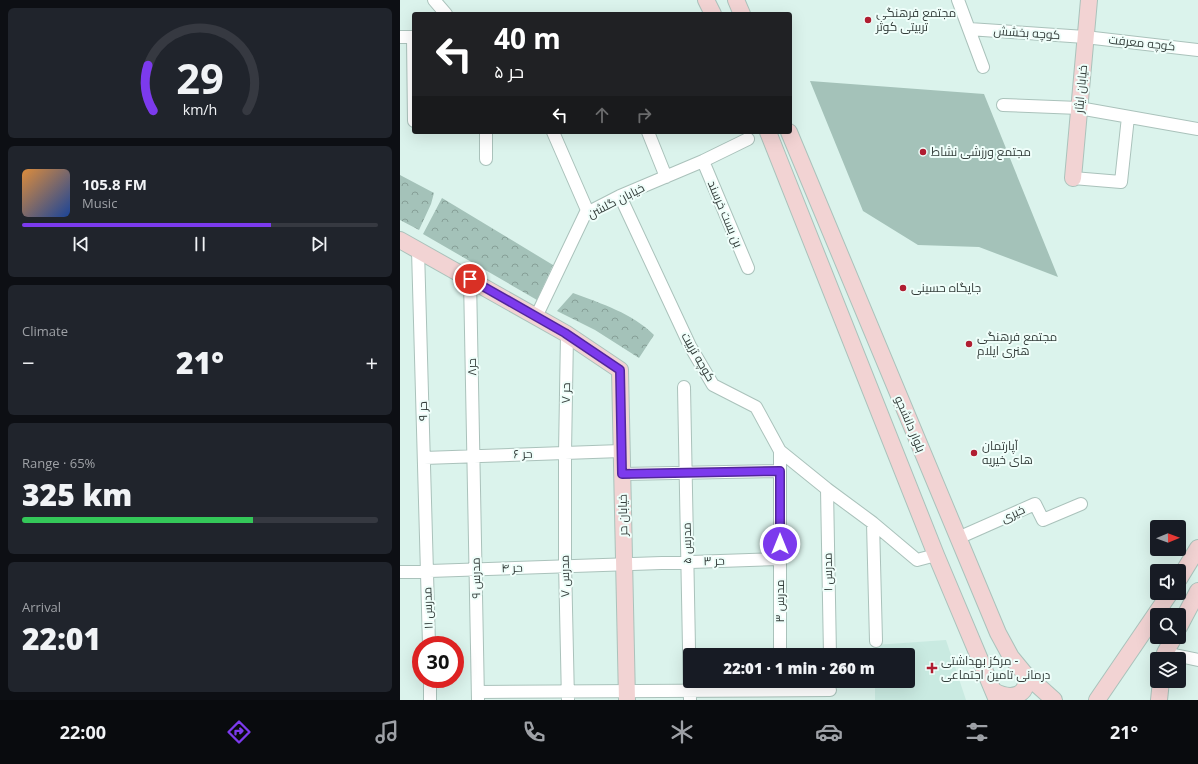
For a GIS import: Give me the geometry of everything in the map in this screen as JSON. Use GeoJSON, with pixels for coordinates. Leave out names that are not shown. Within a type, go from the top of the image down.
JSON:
{"type":"FeatureCollection","features":[{"type":"Feature","properties":{"kind":"main road"},"geometry":{"type":"LineString","coordinates":[[706,0],[712,12]]}},
{"type":"Feature","properties":{"kind":"main road"},"geometry":{"type":"LineString","coordinates":[[736,0],[741,12]]}},
{"type":"Feature","properties":{"kind":"main road","name":"خیابان ایثار"},"geometry":{"type":"LineString","coordinates":[[1073,178],[1089,0]]}},
{"type":"Feature","properties":{"kind":"main road","name":"بلوار دانشجو"},"geometry":{"type":"LineString","coordinates":[[769,134],[936,555],[996,695]]}},
{"type":"Feature","properties":{"kind":"main road","name":"بلوار دانشجو"},"geometry":{"type":"LineString","coordinates":[[790,134],[998,633],[1011,657],[1025,674],[1054,700]]}},
{"type":"Feature","properties":{"kind":"main road","name":"خیابان حر"},"geometry":{"type":"LineString","coordinates":[[400,240],[567,334],[620,370],[627,696]]}},
{"type":"Feature","properties":{"kind":"main road"},"geometry":{"type":"LineString","coordinates":[[1186,568],[1198,548]]}},
{"type":"Feature","properties":{"kind":"main road"},"geometry":{"type":"LineString","coordinates":[[1186,614],[1198,591]]}},
{"type":"Feature","properties":{"kind":"main road"},"geometry":{"type":"LineString","coordinates":[[1097,700],[1165,600]]}},
{"type":"Feature","properties":{"kind":"main road"},"geometry":{"type":"LineString","coordinates":[[996,695],[1006,700],[1021,696],[1026,689],[1027,682],[1025,674]]}},
{"type":"Feature","properties":{"kind":"main road"},"geometry":{"type":"LineString","coordinates":[[1158,700],[1160,688]]}},
{"type":"Feature","properties":{"kind":"street"},"geometry":{"type":"LineString","coordinates":[[434,0],[444,12]]}},
{"type":"Feature","properties":{"kind":"street"},"geometry":{"type":"LineString","coordinates":[[958,0],[983,67]]}},
{"type":"Feature","properties":{"kind":"street","name":"کوچه بخشش"},"geometry":{"type":"LineString","coordinates":[[969,29],[1085,37]]}},
{"type":"Feature","properties":{"kind":"street"},"geometry":{"type":"LineString","coordinates":[[400,37],[412,37]]}},
{"type":"Feature","properties":{"kind":"street","name":"کوچه معرفت"},"geometry":{"type":"LineString","coordinates":[[1085,37],[1198,50]]}},
{"type":"Feature","properties":{"kind":"street"},"geometry":{"type":"LineString","coordinates":[[1003,105],[1079,108],[1198,129]]}},
{"type":"Feature","properties":{"kind":"street"},"geometry":{"type":"LineString","coordinates":[[1073,178],[1122,182],[1128,117]]}},
{"type":"Feature","properties":{"kind":"street"},"geometry":{"type":"LineString","coordinates":[[486,134],[486,159]]}},
{"type":"Feature","properties":{"kind":"street"},"geometry":{"type":"LineString","coordinates":[[554,134],[587,210],[585,214]]}},
{"type":"Feature","properties":{"kind":"street"},"geometry":{"type":"LineString","coordinates":[[649,134],[666,177]]}},
{"type":"Feature","properties":{"kind":"street","name":"خیابان گلشن"},"geometry":{"type":"LineString","coordinates":[[536,317],[585,214],[620,196],[703,161],[748,139]]}},
{"type":"Feature","properties":{"kind":"street","name":"بن بست خرسند"},"geometry":{"type":"LineString","coordinates":[[703,161],[748,268]]}},
{"type":"Feature","properties":{"kind":"street","name":"کوچه تربیت"},"geometry":{"type":"LineString","coordinates":[[620,196],[690,346],[713,385],[756,407],[780,451],[827,489],[873,523],[916,560],[936,555]]}},
{"type":"Feature","properties":{"kind":"street","name":"حر ۹"},"geometry":{"type":"LineString","coordinates":[[418,250],[427,571]]}},
{"type":"Feature","properties":{"kind":"street","name":"حر۸"},"geometry":{"type":"LineString","coordinates":[[470,279],[473,456]]}},
{"type":"Feature","properties":{"kind":"street","name":"حر ۷"},"geometry":{"type":"LineString","coordinates":[[565,453],[567,334]]}},
{"type":"Feature","properties":{"kind":"street","name":"مدرس ۵"},"geometry":{"type":"LineString","coordinates":[[684,387],[690,695]]}},
{"type":"Feature","properties":{"kind":"street","name":"حر ۶"},"geometry":{"type":"LineString","coordinates":[[424,458],[622,451]]}},
{"type":"Feature","properties":{"kind":"street","name":"مدرس ۳"},"geometry":{"type":"LineString","coordinates":[[780,451],[780,648]]}},
{"type":"Feature","properties":{"kind":"street","name":"مدرس ۷"},"geometry":{"type":"LineString","coordinates":[[565,453],[565,566],[568,696]]}},
{"type":"Feature","properties":{"kind":"street","name":"مدرس ۹"},"geometry":{"type":"LineString","coordinates":[[473,456],[478,696]]}},
{"type":"Feature","properties":{"kind":"street"},"geometry":{"type":"LineString","coordinates":[[622,474],[780,471]]}},
{"type":"Feature","properties":{"kind":"street","name":"مدرس ۱"},"geometry":{"type":"LineString","coordinates":[[827,489],[830,648]]}},
{"type":"Feature","properties":{"kind":"street","name":"خیری"},"geometry":{"type":"LineString","coordinates":[[958,538],[1036,504],[1043,520],[1081,504]]}},
{"type":"Feature","properties":{"kind":"street"},"geometry":{"type":"LineString","coordinates":[[873,523],[876,641]]}},
{"type":"Feature","properties":{"kind":"street","name":"حر ۳"},"geometry":{"type":"LineString","coordinates":[[624,564],[780,559]]}},
{"type":"Feature","properties":{"kind":"street","name":"حر ۴"},"geometry":{"type":"LineString","coordinates":[[400,572],[624,564]]}},
{"type":"Feature","properties":{"kind":"street","name":"مدرس ۱۱"},"geometry":{"type":"LineString","coordinates":[[427,571],[429,636]]}},
{"type":"Feature","properties":{"kind":"street"},"geometry":{"type":"LineString","coordinates":[[1186,659],[1198,660]]}},
{"type":"Feature","properties":{"kind":"street"},"geometry":{"type":"LineString","coordinates":[[430,688],[430,700]]}},
{"type":"Feature","properties":{"kind":"street"},"geometry":{"type":"LineString","coordinates":[[478,696],[690,695],[780,690],[830,690]]}},
{"type":"Feature","properties":{"kind":"shaded area","name":"مرکز بهداشتی - درمانی تامین اجتماعی"},"geometry":{"type":"Polygon","coordinates":[[[946,640],[966,700],[875,700],[875,688],[915,688],[915,648],[875,648],[875,645],[946,640]]]}},
{"type":"Feature","properties":{"kind":"green space","name":"مجتمع ورزشی نشاط"},"geometry":{"type":"Polygon","coordinates":[[[810,81],[984,94],[1058,277],[979,247],[918,245],[863,211],[810,81]]]}},
{"type":"Feature","properties":{"kind":"green space"},"geometry":{"type":"Polygon","coordinates":[[[400,175],[434,193],[431,204],[419,230],[400,220],[400,175]]]}},
{"type":"Feature","properties":{"kind":"green space"},"geometry":{"type":"Polygon","coordinates":[[[442,198],[553,265],[537,300],[423,234],[442,198]]]}},
{"type":"Feature","properties":{"kind":"green space"},"geometry":{"type":"Polygon","coordinates":[[[573,293],[606,305],[626,315],[645,327],[654,335],[639,358],[595,330],[557,311],[573,293]]]}},
{"type":"Feature","properties":{"kind":"place","name":"مجتمع فرهنگی تربیتی کوثر"},"geometry":{"type":"Point","coordinates":[868,20]}},
{"type":"Feature","properties":{"kind":"place","name":"مجتمع ورزشی نشاط"},"geometry":{"type":"Point","coordinates":[923,152]}},
{"type":"Feature","properties":{"kind":"place","name":"جایگاه حسینی"},"geometry":{"type":"Point","coordinates":[903,288]}},
{"type":"Feature","properties":{"kind":"place","name":"مجتمع فرهنگی هنری ایلام"},"geometry":{"type":"Point","coordinates":[969,344]}},
{"type":"Feature","properties":{"kind":"place","name":"آپارتمان های خیریه"},"geometry":{"type":"Point","coordinates":[974,453]}},
{"type":"Feature","properties":{"kind":"place","name":"مرکز بهداشتی - درمانی تامین اجتماعی"},"geometry":{"type":"Point","coordinates":[932,668]}},
{"type":"Feature","properties":{"kind":"route"},"geometry":{"type":"LineString","coordinates":[[470,279],[565,333],[620,370],[622,474],[780,471],[780,544]]}}]}
